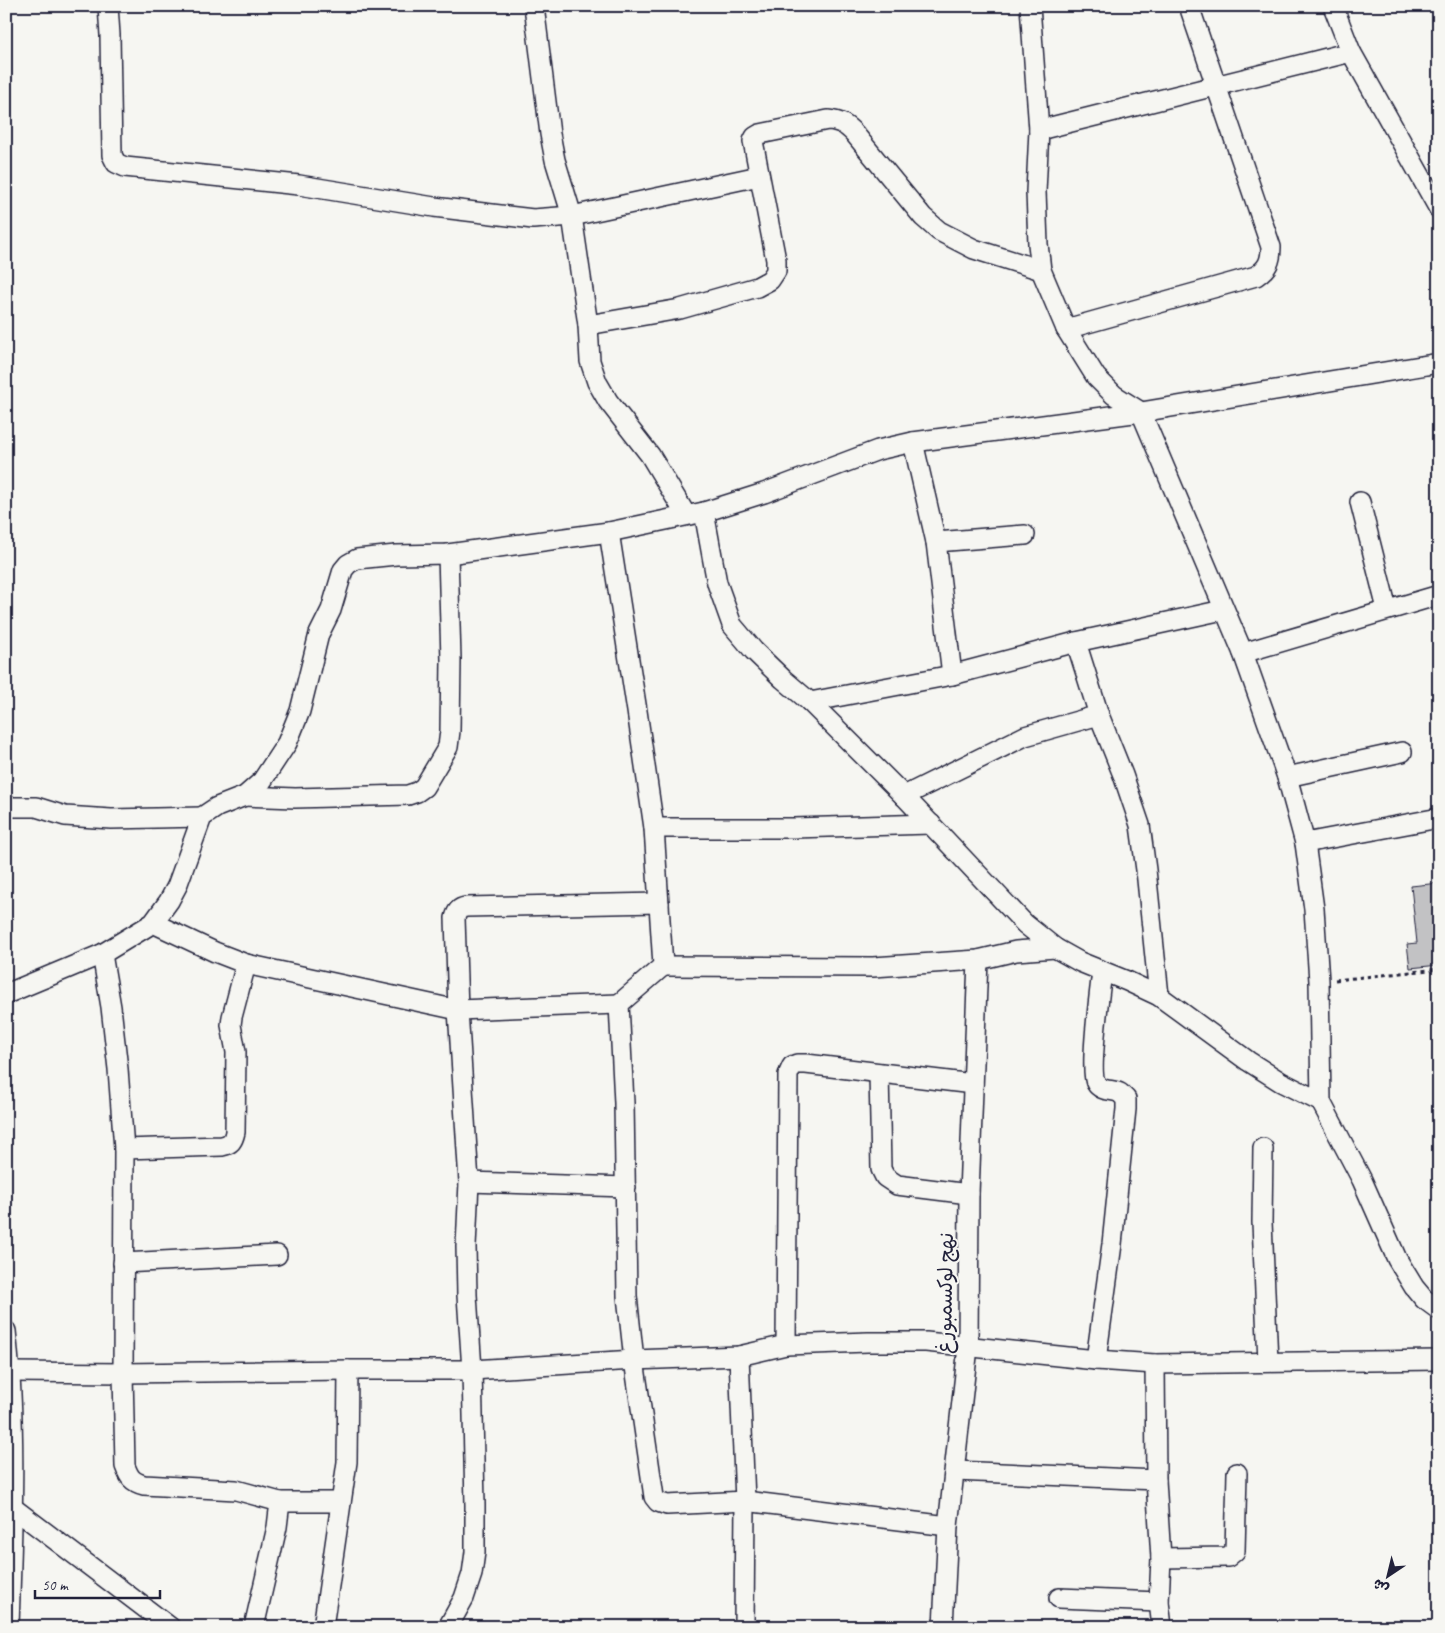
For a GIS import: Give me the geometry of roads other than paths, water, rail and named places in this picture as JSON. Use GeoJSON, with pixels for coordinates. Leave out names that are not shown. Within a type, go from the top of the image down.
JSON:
{"type":"FeatureCollection","features":[{"type":"Feature","properties":{"kind":"street"},"geometry":{"type":"LineString","coordinates":[[108,6],[112,156],[116,163],[120,165],[299,185],[434,208],[533,219],[572,216],[759,176]]}},
{"type":"Feature","properties":{"kind":"street"},"geometry":{"type":"LineString","coordinates":[[534,6],[550,134],[555,160],[572,216],[588,324],[590,361],[597,382],[608,401],[695,514],[732,625],[754,651],[810,702],[904,796],[1025,924],[1055,948],[1080,962],[1159,996],[1248,1062],[1281,1082],[1321,1102]]}},
{"type":"Feature","properties":{"kind":"street"},"geometry":{"type":"LineString","coordinates":[[1030,6],[1039,130],[1036,192],[1041,270],[1066,329],[1096,377],[1114,395],[1141,412],[1223,610],[1243,653],[1287,777],[1305,844],[1314,909],[1319,981],[1321,1102],[1362,1180],[1397,1259],[1414,1287],[1424,1299],[1439,1310]]}},
{"type":"Feature","properties":{"kind":"street"},"geometry":{"type":"LineString","coordinates":[[1066,329],[1256,276],[1268,266],[1271,258],[1271,247],[1189,6]]}},
{"type":"Feature","properties":{"kind":"street"},"geometry":{"type":"LineString","coordinates":[[1333,6],[1351,52],[1439,209]]}},
{"type":"Feature","properties":{"kind":"street"},"geometry":{"type":"LineString","coordinates":[[1039,130],[1351,52]]}},
{"type":"Feature","properties":{"kind":"street"},"geometry":{"type":"LineString","coordinates":[[588,324],[680,309],[757,287],[770,280],[776,271],[776,260],[753,141],[755,136],[760,134],[828,120],[837,120],[844,124],[923,217],[939,231],[974,249],[1041,270]]}},
{"type":"Feature","properties":{"kind":"street"},"geometry":{"type":"LineString","coordinates":[[6,807],[36,807],[66,816],[111,819],[202,817],[217,807],[245,796],[262,781],[286,743],[300,711],[319,634],[331,610],[343,570],[356,559],[396,555],[448,554],[609,532],[695,514],[764,493],[878,450],[913,442],[1141,412],[1439,363]]}},
{"type":"Feature","properties":{"kind":"street"},"geometry":{"type":"LineString","coordinates":[[913,442],[936,542],[952,675]]}},
{"type":"Feature","properties":{"kind":"street"},"geometry":{"type":"LineString","coordinates":[[1360,502],[1387,609]]}},
{"type":"Feature","properties":{"kind":"street"},"geometry":{"type":"LineString","coordinates":[[609,532],[654,828],[663,966]]}},
{"type":"Feature","properties":{"kind":"street"},"geometry":{"type":"LineString","coordinates":[[936,542],[1025,535]]}},
{"type":"Feature","properties":{"kind":"street"},"geometry":{"type":"LineString","coordinates":[[245,796],[295,798],[408,796],[424,786],[448,747],[450,731],[451,660],[448,554]]}},
{"type":"Feature","properties":{"kind":"street"},"geometry":{"type":"LineString","coordinates":[[1243,653],[1439,594]]}},
{"type":"Feature","properties":{"kind":"street"},"geometry":{"type":"LineString","coordinates":[[810,702],[952,675],[1076,642],[1223,610]]}},
{"type":"Feature","properties":{"kind":"street"},"geometry":{"type":"LineString","coordinates":[[1076,642],[1099,715],[1140,824],[1159,996]]}},
{"type":"Feature","properties":{"kind":"street"},"geometry":{"type":"LineString","coordinates":[[904,796],[1025,736],[1099,715]]}},
{"type":"Feature","properties":{"kind":"street"},"geometry":{"type":"LineString","coordinates":[[1287,777],[1402,752]]}},
{"type":"Feature","properties":{"kind":"street"},"geometry":{"type":"LineString","coordinates":[[6,994],[102,954],[153,923],[177,886],[202,817]]}},
{"type":"Feature","properties":{"kind":"street"},"geometry":{"type":"LineString","coordinates":[[1305,844],[1439,818]]}},
{"type":"Feature","properties":{"kind":"street"},"geometry":{"type":"LineString","coordinates":[[654,828],[794,828],[931,824]]}},
{"type":"Feature","properties":{"kind":"street"},"geometry":{"type":"LineString","coordinates":[[448,1627],[464,1598],[472,1574],[475,1552],[472,1370],[466,1247],[469,1182],[458,1010],[456,912],[460,908],[660,903]]}},
{"type":"Feature","properties":{"kind":"street"},"geometry":{"type":"LineString","coordinates":[[153,923],[215,952],[246,964],[458,1010],[619,1004],[663,966],[873,967],[978,960],[1016,951],[1055,948]]}},
{"type":"Feature","properties":{"kind":"street"},"geometry":{"type":"LineString","coordinates":[[102,954],[111,1006],[124,1149],[123,1373],[125,1466],[129,1477],[134,1483],[144,1485],[236,1490],[280,1502],[341,1502]]}},
{"type":"Feature","properties":{"kind":"street","name":"نهج لوكسمبورغ"},"geometry":{"type":"LineString","coordinates":[[943,1627],[948,1526],[968,1347],[969,1194],[978,960]]}},
{"type":"Feature","properties":{"kind":"street"},"geometry":{"type":"LineString","coordinates":[[124,1149],[222,1146],[233,1140],[235,1132],[236,1052],[231,1025],[246,964]]}},
{"type":"Feature","properties":{"kind":"street"},"geometry":{"type":"LineString","coordinates":[[1096,1360],[1112,1244],[1126,1108],[1126,1099],[1119,1093],[1103,1090],[1096,1085],[1093,1078],[1095,1036],[1102,971]]}},
{"type":"Feature","properties":{"kind":"street"},"geometry":{"type":"LineString","coordinates":[[619,1004],[624,1102],[626,1296],[654,1497],[658,1502],[667,1505],[744,1501],[948,1526]]}},
{"type":"Feature","properties":{"kind":"street"},"geometry":{"type":"LineString","coordinates":[[786,1345],[788,1075],[792,1066],[797,1064],[879,1072],[973,1084]]}},
{"type":"Feature","properties":{"kind":"street"},"geometry":{"type":"LineString","coordinates":[[879,1072],[881,1169],[885,1177],[897,1185],[969,1194]]}},
{"type":"Feature","properties":{"kind":"street"},"geometry":{"type":"LineString","coordinates":[[1263,1148],[1262,1222],[1268,1362]]}},
{"type":"Feature","properties":{"kind":"street"},"geometry":{"type":"LineString","coordinates":[[469,1182],[626,1187]]}},
{"type":"Feature","properties":{"kind":"street"},"geometry":{"type":"LineString","coordinates":[[123,1263],[277,1255]]}},
{"type":"Feature","properties":{"kind":"street"},"geometry":{"type":"LineString","coordinates":[[6,1331],[11,1372],[10,1478],[12,1507],[9,1551],[9,1627]]}},
{"type":"Feature","properties":{"kind":"street"},"geometry":{"type":"LineString","coordinates":[[11,1372],[472,1370],[634,1360],[739,1356],[786,1345],[926,1342],[1096,1360],[1155,1364],[1439,1360]]}},
{"type":"Feature","properties":{"kind":"street"},"geometry":{"type":"LineString","coordinates":[[739,1356],[744,1501],[744,1627]]}},
{"type":"Feature","properties":{"kind":"street"},"geometry":{"type":"LineString","coordinates":[[1155,1364],[1156,1480],[1161,1558],[1159,1602],[1162,1627]]}},
{"type":"Feature","properties":{"kind":"street"},"geometry":{"type":"LineString","coordinates":[[323,1627],[347,1462],[348,1370]]}},
{"type":"Feature","properties":{"kind":"street"},"geometry":{"type":"LineString","coordinates":[[955,1471],[1156,1480]]}},
{"type":"Feature","properties":{"kind":"street"},"geometry":{"type":"LineString","coordinates":[[1161,1558],[1228,1557],[1235,1551],[1237,1473]]}},
{"type":"Feature","properties":{"kind":"street"},"geometry":{"type":"LineString","coordinates":[[254,1627],[277,1527],[280,1502]]}},
{"type":"Feature","properties":{"kind":"street"},"geometry":{"type":"LineString","coordinates":[[12,1507],[170,1627]]}},
{"type":"Feature","properties":{"kind":"street"},"geometry":{"type":"LineString","coordinates":[[1059,1598],[1159,1602]]}}]}
